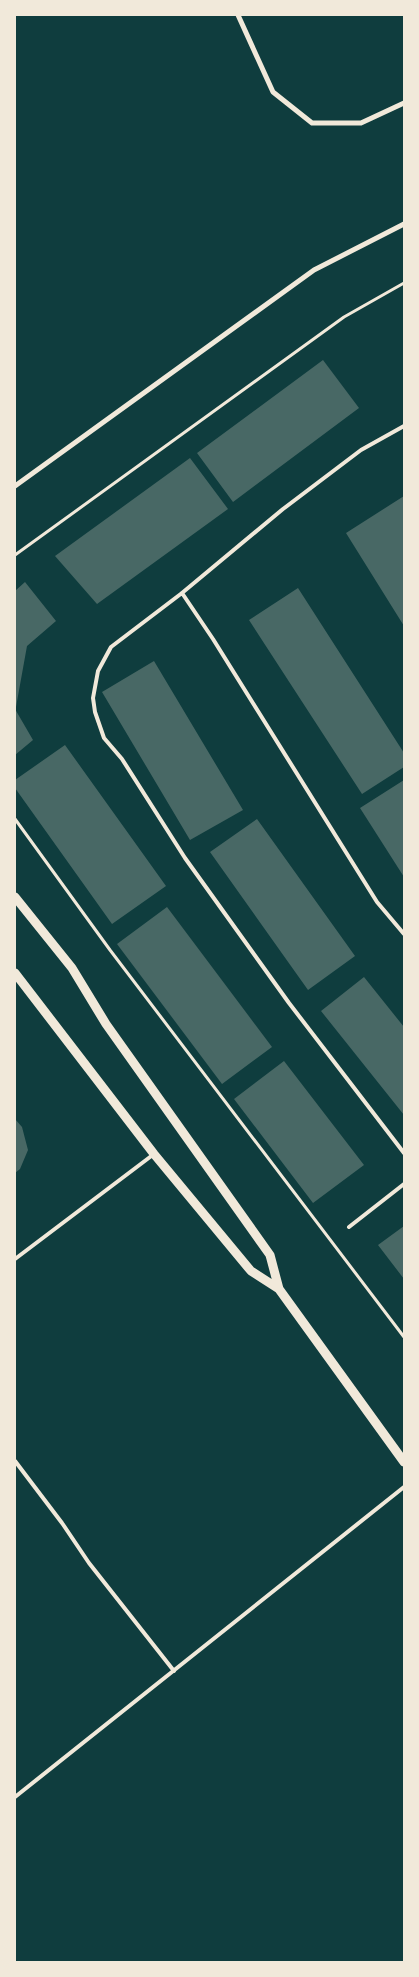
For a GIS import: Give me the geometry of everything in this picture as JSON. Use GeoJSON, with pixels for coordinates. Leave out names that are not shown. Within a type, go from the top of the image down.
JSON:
{"type":"FeatureCollection","features":[{"type":"Feature","properties":{"kind":"street"},"geometry":{"type":"LineString","coordinates":[[238,15],[273,92],[312,122],[361,123],[404,103]]}},
{"type":"Feature","properties":{"kind":"street"},"geometry":{"type":"LineString","coordinates":[[15,486],[314,270],[404,224]]}},
{"type":"Feature","properties":{"kind":"street"},"geometry":{"type":"LineString","coordinates":[[15,897],[72,968],[106,1024],[270,1255],[278,1289]]}},
{"type":"Feature","properties":{"kind":"street"},"geometry":{"type":"LineString","coordinates":[[15,973],[154,1154],[251,1271],[278,1289],[404,1462]]}},
{"type":"Feature","properties":{"kind":"lane"},"geometry":{"type":"LineString","coordinates":[[404,426],[361,450],[284,509],[182,593],[111,647],[98,672],[93,698],[95,712],[104,738],[122,759],[185,858],[289,1003],[404,1153]]}},
{"type":"Feature","properties":{"kind":"lane"},"geometry":{"type":"LineString","coordinates":[[182,593],[219,648],[376,902],[404,934]]}},
{"type":"Feature","properties":{"kind":"lane"},"geometry":{"type":"LineString","coordinates":[[15,1259],[154,1154]]}},
{"type":"Feature","properties":{"kind":"lane"},"geometry":{"type":"LineString","coordinates":[[349,1227],[404,1184]]}},
{"type":"Feature","properties":{"kind":"lane"},"geometry":{"type":"LineString","coordinates":[[15,1460],[89,1563],[174,1671]]}},
{"type":"Feature","properties":{"kind":"lane"},"geometry":{"type":"LineString","coordinates":[[15,1798],[404,1487]]}},
{"type":"Feature","properties":{"kind":"path"},"geometry":{"type":"LineString","coordinates":[[15,555],[344,317],[404,283]]}},
{"type":"Feature","properties":{"kind":"path"},"geometry":{"type":"LineString","coordinates":[[15,819],[110,950],[404,1337]]}},
{"type":"Feature","properties":{"kind":"building"},"geometry":{"type":"Polygon","coordinates":[[[323,360],[359,408],[233,502],[197,453],[323,360]]]}},
{"type":"Feature","properties":{"kind":"building"},"geometry":{"type":"Polygon","coordinates":[[[190,458],[228,509],[97,604],[55,556],[190,458]]]}},
{"type":"Feature","properties":{"kind":"building"},"geometry":{"type":"Polygon","coordinates":[[[404,496],[404,626],[346,533],[404,496]]]}},
{"type":"Feature","properties":{"kind":"building"},"geometry":{"type":"Polygon","coordinates":[[[25,582],[56,621],[27,646],[16,707],[15,591],[25,582]]]}},
{"type":"Feature","properties":{"kind":"building"},"geometry":{"type":"Polygon","coordinates":[[[298,588],[404,753],[404,767],[362,794],[249,620],[298,588]]]}},
{"type":"Feature","properties":{"kind":"building"},"geometry":{"type":"Polygon","coordinates":[[[154,661],[243,810],[190,840],[102,692],[154,661]]]}},
{"type":"Feature","properties":{"kind":"building"},"geometry":{"type":"Polygon","coordinates":[[[15,709],[33,740],[15,755],[15,709]]]}},
{"type":"Feature","properties":{"kind":"building"},"geometry":{"type":"Polygon","coordinates":[[[65,745],[166,886],[112,924],[15,788],[15,780],[65,745]]]}},
{"type":"Feature","properties":{"kind":"building"},"geometry":{"type":"Polygon","coordinates":[[[404,780],[404,877],[360,808],[404,780]]]}},
{"type":"Feature","properties":{"kind":"building"},"geometry":{"type":"Polygon","coordinates":[[[257,819],[355,956],[308,990],[210,852],[257,819]]]}},
{"type":"Feature","properties":{"kind":"building"},"geometry":{"type":"Polygon","coordinates":[[[167,907],[272,1047],[222,1084],[117,944],[167,907]]]}},
{"type":"Feature","properties":{"kind":"building"},"geometry":{"type":"Polygon","coordinates":[[[364,977],[404,1027],[404,1115],[321,1011],[364,977]]]}},
{"type":"Feature","properties":{"kind":"building"},"geometry":{"type":"Polygon","coordinates":[[[284,1061],[364,1165],[313,1203],[234,1099],[284,1061]]]}},
{"type":"Feature","properties":{"kind":"building"},"geometry":{"type":"Polygon","coordinates":[[[15,1119],[22,1127],[28,1150],[20,1169],[15,1173],[15,1119]]]}},
{"type":"Feature","properties":{"kind":"building"},"geometry":{"type":"Polygon","coordinates":[[[404,1226],[404,1279],[378,1245],[404,1226]]]}}]}
